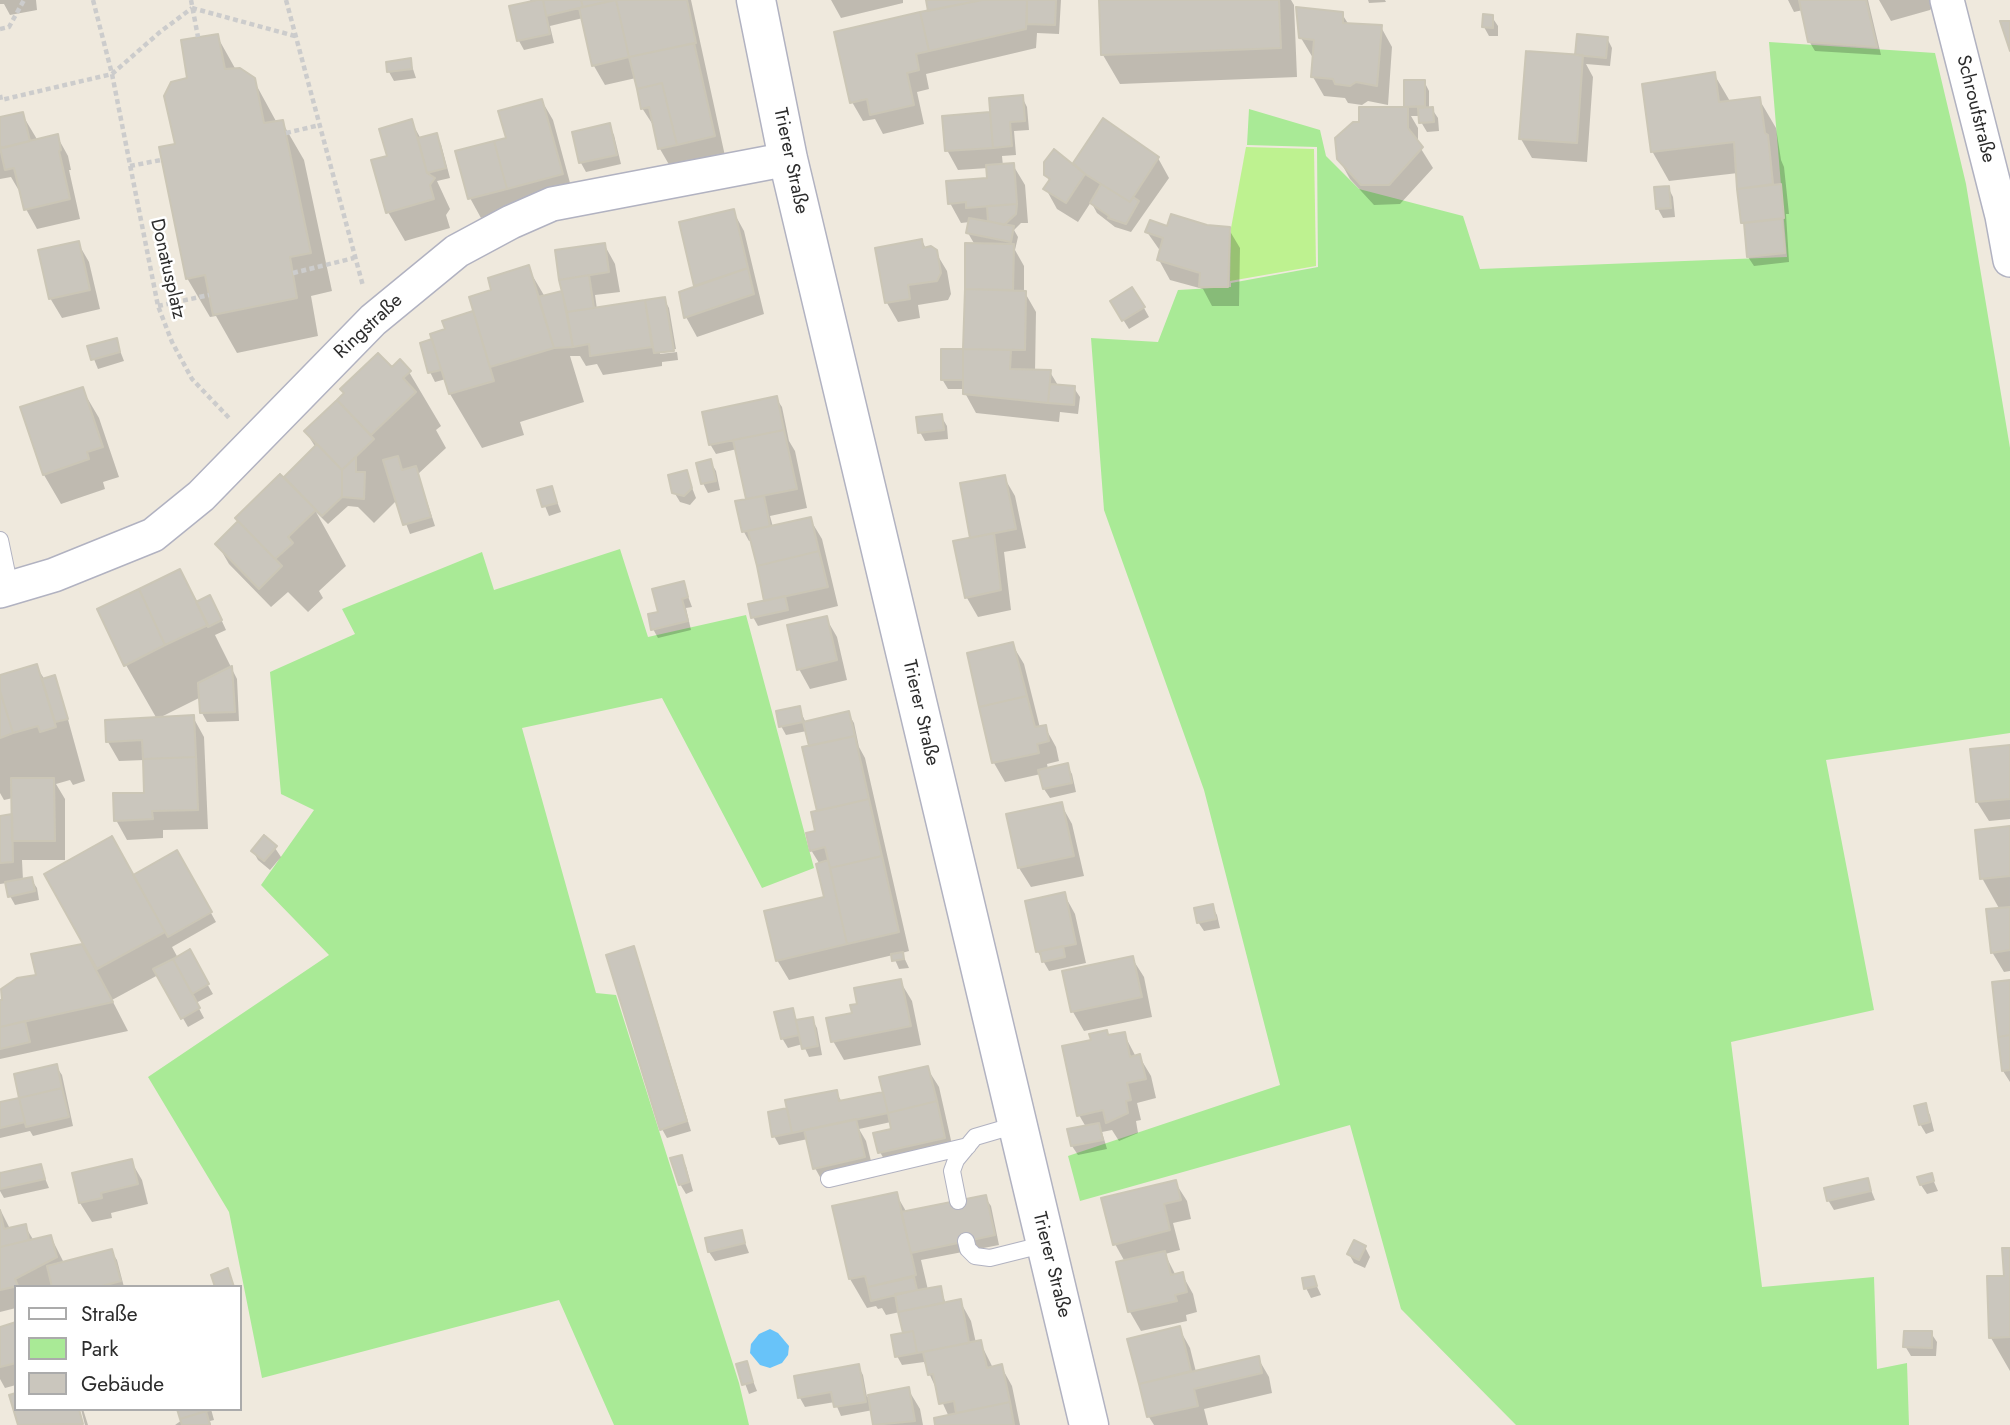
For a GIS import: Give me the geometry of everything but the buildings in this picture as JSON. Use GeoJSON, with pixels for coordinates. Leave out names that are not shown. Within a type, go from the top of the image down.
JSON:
{"type":"FeatureCollection","features":[{"type":"Feature","properties":{"kind":"main road","name":"Trierer Straße"},"geometry":{"type":"LineString","coordinates":[[756,0],[788,159],[1089,1425]]}},
{"type":"Feature","properties":{"kind":"street","name":"Schroufstraße"},"geometry":{"type":"LineString","coordinates":[[1947,0],[2002,216],[2010,260]]}},
{"type":"Feature","properties":{"kind":"street","name":"Ringstraße"},"geometry":{"type":"LineString","coordinates":[[5,590],[54,575],[153,535],[201,496],[373,320],[457,251],[552,204],[788,159]]}},
{"type":"Feature","properties":{"kind":"lane"},"geometry":{"type":"LineString","coordinates":[[0,540],[5,590]]}},
{"type":"Feature","properties":{"kind":"lane"},"geometry":{"type":"LineString","coordinates":[[958,1201],[952,1171],[957,1160],[975,1137],[1016,1125]]}},
{"type":"Feature","properties":{"kind":"lane"},"geometry":{"type":"LineString","coordinates":[[829,1179],[968,1146]]}},
{"type":"Feature","properties":{"kind":"lane"},"geometry":{"type":"LineString","coordinates":[[966,1241],[968,1249],[975,1256],[990,1258],[1046,1244]]}},
{"type":"Feature","properties":{"kind":"path"},"geometry":{"type":"LineString","coordinates":[[0,29],[9,27],[24,0]]}},
{"type":"Feature","properties":{"kind":"path","name":"Donatusplatz"},"geometry":{"type":"LineString","coordinates":[[93,0],[112,74],[158,306],[172,342],[192,379],[220,411],[254,440]]}},
{"type":"Feature","properties":{"kind":"path"},"geometry":{"type":"LineString","coordinates":[[191,0],[198,37]]}},
{"type":"Feature","properties":{"kind":"path"},"geometry":{"type":"LineString","coordinates":[[286,0],[373,320]]}},
{"type":"Feature","properties":{"kind":"path"},"geometry":{"type":"LineString","coordinates":[[0,95],[1,100],[112,74],[192,8]]}},
{"type":"Feature","properties":{"kind":"path"},"geometry":{"type":"LineString","coordinates":[[192,8],[295,36]]}},
{"type":"Feature","properties":{"kind":"path"},"geometry":{"type":"LineString","coordinates":[[286,133],[320,125]]}},
{"type":"Feature","properties":{"kind":"path"},"geometry":{"type":"LineString","coordinates":[[130,166],[161,160]]}},
{"type":"Feature","properties":{"kind":"path"},"geometry":{"type":"LineString","coordinates":[[293,273],[354,258]]}},
{"type":"Feature","properties":{"kind":"path"},"geometry":{"type":"LineString","coordinates":[[158,306],[209,295]]}},
{"type":"Feature","properties":{"kind":"green space"},"geometry":{"type":"Polygon","coordinates":[[[1769,42],[1935,53],[1966,184],[2010,448],[2010,733],[1826,760],[1874,1010],[1731,1042],[1762,1287],[1874,1277],[1877,1369],[1907,1363],[1909,1425],[1516,1425],[1401,1309],[1350,1125],[1080,1201],[1068,1156],[1280,1085],[1204,790],[1104,510],[1091,338],[1158,342],[1178,290],[1231,287],[1231,283],[1318,267],[1317,147],[1247,145],[1249,109],[1320,130],[1326,156],[1359,189],[1463,216],[1480,269],[1787,257],[1769,42]]]}},
{"type":"Feature","properties":{"kind":"green space"},"geometry":{"type":"Polygon","coordinates":[[[1246,147],[1314,149],[1316,266],[1230,281],[1231,228],[1246,147]]]}},
{"type":"Feature","properties":{"kind":"green space"},"geometry":{"type":"Polygon","coordinates":[[[620,549],[648,637],[746,615],[814,868],[762,888],[662,698],[522,728],[596,993],[616,995],[739,1383],[749,1425],[614,1425],[559,1300],[262,1378],[229,1212],[148,1077],[329,955],[261,885],[314,810],[281,794],[270,672],[355,634],[342,609],[482,552],[494,590],[620,549]]]}},
{"type":"Feature","properties":{"kind":"water"},"geometry":{"type":"Polygon","coordinates":[[[770,1329],[778,1333],[789,1346],[788,1355],[782,1363],[770,1368],[760,1365],[750,1353],[751,1344],[759,1334],[770,1329]]]}}]}
